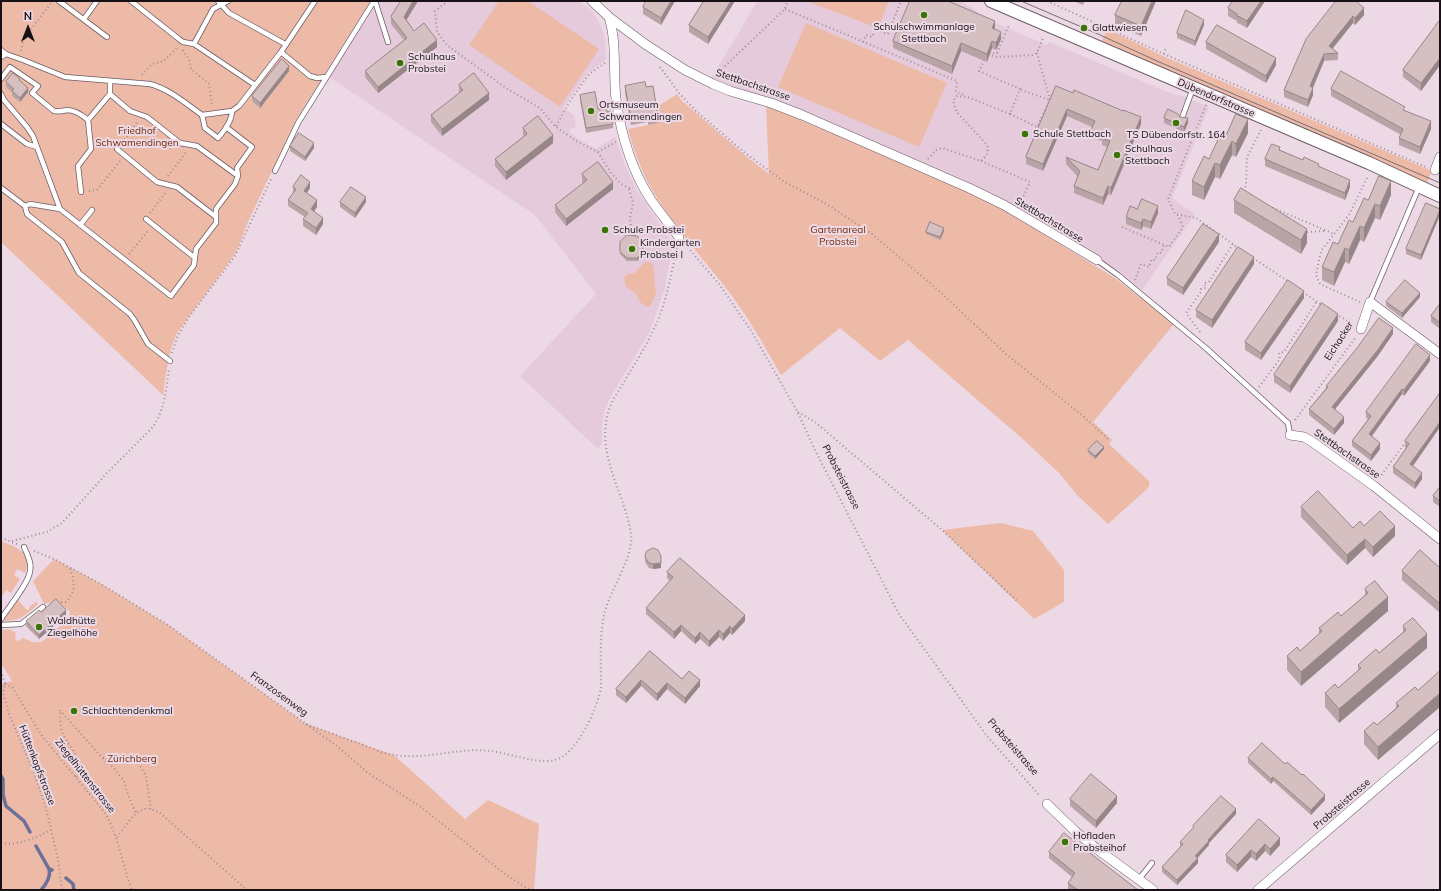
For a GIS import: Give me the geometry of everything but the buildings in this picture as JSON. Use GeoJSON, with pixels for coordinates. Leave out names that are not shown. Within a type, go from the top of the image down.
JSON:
{"type":"FeatureCollection","features":[{"type":"Feature","properties":{"kind":"street","name":"Stettbachstrasse"},"geometry":{"type":"LineString","coordinates":[[592,1],[609,17],[659,54],[685,70],[730,91],[771,103],[802,115],[969,188],[1016,213],[1097,260]]}},
{"type":"Feature","properties":{"kind":"street","name":"Dübendorfstrasse"},"geometry":{"type":"LineString","coordinates":[[991,1],[1369,163],[1440,196]]}},
{"type":"Feature","properties":{"kind":"street"},"geometry":{"type":"LineString","coordinates":[[609,17],[613,29],[616,98],[624,138],[634,167],[651,200],[679,237]]}},
{"type":"Feature","properties":{"kind":"street"},"geometry":{"type":"LineString","coordinates":[[1435,170],[1440,158]]}},
{"type":"Feature","properties":{"kind":"street"},"geometry":{"type":"LineString","coordinates":[[1369,304],[1440,354]]}},
{"type":"Feature","properties":{"kind":"street","name":"Eichacker"},"geometry":{"type":"LineString","coordinates":[[1361,329],[1369,304]]}},
{"type":"Feature","properties":{"kind":"street","name":"Stettbachstrasse"},"geometry":{"type":"LineString","coordinates":[[1290,435],[1304,437],[1311,441],[1374,486],[1440,539]]}},
{"type":"Feature","properties":{"kind":"street","name":"Probsteistrasse"},"geometry":{"type":"LineString","coordinates":[[1258,890],[1440,734]]}},
{"type":"Feature","properties":{"kind":"street"},"geometry":{"type":"LineString","coordinates":[[1047,804],[1076,832],[1153,890]]}},
{"type":"Feature","properties":{"kind":"lane"},"geometry":{"type":"LineString","coordinates":[[59,1],[107,37]]}},
{"type":"Feature","properties":{"kind":"lane"},"geometry":{"type":"LineString","coordinates":[[84,19],[97,1]]}},
{"type":"Feature","properties":{"kind":"lane"},"geometry":{"type":"LineString","coordinates":[[131,1],[182,43],[194,44],[255,85]]}},
{"type":"Feature","properties":{"kind":"lane"},"geometry":{"type":"LineString","coordinates":[[194,44],[213,9],[220,3],[228,1]]}},
{"type":"Feature","properties":{"kind":"lane"},"geometry":{"type":"LineString","coordinates":[[202,115],[232,110],[239,106],[281,52],[315,1]]}},
{"type":"Feature","properties":{"kind":"lane"},"geometry":{"type":"LineString","coordinates":[[374,1],[388,42]]}},
{"type":"Feature","properties":{"kind":"lane"},"geometry":{"type":"LineString","coordinates":[[275,171],[298,123],[374,1]]}},
{"type":"Feature","properties":{"kind":"lane"},"geometry":{"type":"LineString","coordinates":[[220,3],[229,14],[286,44]]}},
{"type":"Feature","properties":{"kind":"lane"},"geometry":{"type":"LineString","coordinates":[[1,50],[6,54],[65,78],[150,84],[159,86],[202,115],[205,128],[218,138],[232,116],[232,110]]}},
{"type":"Feature","properties":{"kind":"lane"},"geometry":{"type":"LineString","coordinates":[[281,52],[310,76],[317,78],[326,77]]}},
{"type":"Feature","properties":{"kind":"lane"},"geometry":{"type":"LineString","coordinates":[[1,57],[6,54]]}},
{"type":"Feature","properties":{"kind":"lane"},"geometry":{"type":"LineString","coordinates":[[1,79],[10,66],[38,86],[32,93],[54,111],[58,112],[72,110],[81,114],[88,120]]}},
{"type":"Feature","properties":{"kind":"lane"},"geometry":{"type":"LineString","coordinates":[[81,192],[78,166],[90,149],[88,120],[110,94],[110,81]]}},
{"type":"Feature","properties":{"kind":"lane"},"geometry":{"type":"LineString","coordinates":[[1182,118],[1193,88]]}},
{"type":"Feature","properties":{"kind":"lane"},"geometry":{"type":"LineString","coordinates":[[1,94],[4,100],[28,127],[60,209],[170,296],[194,265],[196,249],[216,223],[216,209],[235,184],[238,176],[237,168],[252,147],[226,127]]}},
{"type":"Feature","properties":{"kind":"lane"},"geometry":{"type":"LineString","coordinates":[[110,94],[130,110],[147,117],[180,143],[197,146],[238,176]]}},
{"type":"Feature","properties":{"kind":"lane"},"geometry":{"type":"LineString","coordinates":[[1,124],[27,144],[37,147]]}},
{"type":"Feature","properties":{"kind":"lane"},"geometry":{"type":"LineString","coordinates":[[118,148],[125,156],[157,182],[177,187],[216,217]]}},
{"type":"Feature","properties":{"kind":"lane"},"geometry":{"type":"LineString","coordinates":[[1369,304],[1419,187]]}},
{"type":"Feature","properties":{"kind":"lane"},"geometry":{"type":"LineString","coordinates":[[1,188],[25,206],[27,214],[62,242],[79,273],[130,314],[148,344],[170,361]]}},
{"type":"Feature","properties":{"kind":"lane"},"geometry":{"type":"LineString","coordinates":[[25,206],[30,204],[60,209]]}},
{"type":"Feature","properties":{"kind":"lane"},"geometry":{"type":"LineString","coordinates":[[80,226],[92,210]]}},
{"type":"Feature","properties":{"kind":"lane"},"geometry":{"type":"LineString","coordinates":[[147,218],[195,258]]}},
{"type":"Feature","properties":{"kind":"lane","name":"Stettbachstrasse"},"geometry":{"type":"LineString","coordinates":[[1097,260],[1118,275],[1207,349],[1288,423],[1290,435]]}},
{"type":"Feature","properties":{"kind":"lane"},"geometry":{"type":"LineString","coordinates":[[1,619],[27,580],[30,571],[28,557],[24,547]]}},
{"type":"Feature","properties":{"kind":"lane"},"geometry":{"type":"LineString","coordinates":[[1,625],[21,624],[43,607]]}},
{"type":"Feature","properties":{"kind":"lane"},"geometry":{"type":"LineString","coordinates":[[1139,879],[1152,863]]}},
{"type":"Feature","properties":{"kind":"path"},"geometry":{"type":"LineString","coordinates":[[22,49],[23,41],[26,36],[53,1]]}},
{"type":"Feature","properties":{"kind":"path"},"geometry":{"type":"LineString","coordinates":[[448,1],[435,11],[437,32],[447,45],[506,88],[540,108],[556,126],[576,141],[598,152],[615,179],[629,189],[633,203],[630,218],[632,235]]}},
{"type":"Feature","properties":{"kind":"path"},"geometry":{"type":"LineString","coordinates":[[713,84],[722,69],[784,9],[787,3],[783,1]]}},
{"type":"Feature","properties":{"kind":"path"},"geometry":{"type":"LineString","coordinates":[[863,42],[866,35],[872,37],[876,29],[888,34],[901,1]]}},
{"type":"Feature","properties":{"kind":"path"},"geometry":{"type":"LineString","coordinates":[[1046,1],[1164,54],[1435,170]]}},
{"type":"Feature","properties":{"kind":"path"},"geometry":{"type":"LineString","coordinates":[[784,9],[957,81],[956,92],[1010,114],[1037,127],[1050,100],[1037,53],[1043,38]]}},
{"type":"Feature","properties":{"kind":"path"},"geometry":{"type":"LineString","coordinates":[[987,55],[997,53],[1009,25]]}},
{"type":"Feature","properties":{"kind":"path"},"geometry":{"type":"LineString","coordinates":[[143,73],[152,64],[164,61],[175,48],[182,43],[184,53],[189,58],[191,69],[209,84],[213,113]]}},
{"type":"Feature","properties":{"kind":"path"},"geometry":{"type":"LineString","coordinates":[[1164,54],[1166,47]]}},
{"type":"Feature","properties":{"kind":"path"},"geometry":{"type":"LineString","coordinates":[[987,55],[997,57],[1034,55],[1037,53]]}},
{"type":"Feature","properties":{"kind":"path"},"geometry":{"type":"LineString","coordinates":[[987,55],[980,71],[1020,89],[1050,100]]}},
{"type":"Feature","properties":{"kind":"path"},"geometry":{"type":"LineString","coordinates":[[556,126],[570,100],[589,74],[608,61]]}},
{"type":"Feature","properties":{"kind":"path"},"geometry":{"type":"LineString","coordinates":[[658,62],[679,93],[696,111],[740,148],[783,181],[828,205],[872,234],[937,289],[1006,354],[1083,416],[1109,440]]}},
{"type":"Feature","properties":{"kind":"path"},"geometry":{"type":"LineString","coordinates":[[1010,114],[1020,89]]}},
{"type":"Feature","properties":{"kind":"path"},"geometry":{"type":"LineString","coordinates":[[968,97],[961,95],[955,97],[953,106],[958,114],[988,145],[989,151],[981,162]]}},
{"type":"Feature","properties":{"kind":"path"},"geometry":{"type":"LineString","coordinates":[[1122,227],[1169,247],[1183,227],[1178,215],[1175,214],[1168,199],[1207,104]]}},
{"type":"Feature","properties":{"kind":"path"},"geometry":{"type":"LineString","coordinates":[[118,148],[142,116]]}},
{"type":"Feature","properties":{"kind":"path"},"geometry":{"type":"LineString","coordinates":[[1242,194],[1246,185],[1247,157],[1262,127]]}},
{"type":"Feature","properties":{"kind":"path"},"geometry":{"type":"LineString","coordinates":[[598,152],[618,140]]}},
{"type":"Feature","properties":{"kind":"path"},"geometry":{"type":"LineString","coordinates":[[167,177],[185,155],[190,145]]}},
{"type":"Feature","properties":{"kind":"path"},"geometry":{"type":"LineString","coordinates":[[922,168],[931,154],[942,148],[1030,182],[1016,213]]}},
{"type":"Feature","properties":{"kind":"path"},"geometry":{"type":"LineString","coordinates":[[81,192],[97,190],[125,156]]}},
{"type":"Feature","properties":{"kind":"path"},"geometry":{"type":"LineString","coordinates":[[10,542],[47,532],[62,523],[105,475],[152,428],[158,420],[162,412],[170,361],[178,335],[189,317],[235,256],[275,171]]}},
{"type":"Feature","properties":{"kind":"path"},"geometry":{"type":"LineString","coordinates":[[1369,304],[1320,284],[1316,275],[1321,251],[1350,215],[1370,174]]}},
{"type":"Feature","properties":{"kind":"path"},"geometry":{"type":"LineString","coordinates":[[147,218],[166,193],[170,185]]}},
{"type":"Feature","properties":{"kind":"path"},"geometry":{"type":"LineString","coordinates":[[629,189],[638,188]]}},
{"type":"Feature","properties":{"kind":"path"},"geometry":{"type":"LineString","coordinates":[[1263,203],[1334,234]]}},
{"type":"Feature","properties":{"kind":"path"},"geometry":{"type":"LineString","coordinates":[[1178,215],[1196,218],[1239,249]]}},
{"type":"Feature","properties":{"kind":"path"},"geometry":{"type":"LineString","coordinates":[[130,253],[153,224]]}},
{"type":"Feature","properties":{"kind":"path"},"geometry":{"type":"LineString","coordinates":[[1301,232],[1326,230]]}},
{"type":"Feature","properties":{"kind":"path"},"geometry":{"type":"LineString","coordinates":[[306,724],[394,755],[427,755],[480,750],[494,751],[542,761],[551,761],[558,759],[572,751],[578,743],[600,696],[603,623],[610,596],[628,555],[630,546],[631,535],[607,456],[605,440],[607,414],[653,331],[665,300],[679,237]]}},
{"type":"Feature","properties":{"kind":"path","name":"Probsteistrasse"},"geometry":{"type":"LineString","coordinates":[[679,237],[719,284],[750,329],[797,411],[815,450],[899,614],[986,736],[1047,804]]}},
{"type":"Feature","properties":{"kind":"path"},"geometry":{"type":"LineString","coordinates":[[1200,332],[1186,313],[1201,290],[1206,288],[1204,283],[1209,282],[1233,244]]}},
{"type":"Feature","properties":{"kind":"path"},"geometry":{"type":"LineString","coordinates":[[1132,287],[1141,264],[1149,267],[1152,259],[1155,260],[1158,252],[1160,253],[1164,245]]}},
{"type":"Feature","properties":{"kind":"path"},"geometry":{"type":"LineString","coordinates":[[1252,258],[1291,284]]}},
{"type":"Feature","properties":{"kind":"path"},"geometry":{"type":"LineString","coordinates":[[1298,288],[1323,305]]}},
{"type":"Feature","properties":{"kind":"path"},"geometry":{"type":"LineString","coordinates":[[1255,393],[1280,359],[1279,353],[1284,352],[1317,301]]}},
{"type":"Feature","properties":{"kind":"path"},"geometry":{"type":"LineString","coordinates":[[1336,313],[1361,329]]}},
{"type":"Feature","properties":{"kind":"path","name":"Eichacker"},"geometry":{"type":"LineString","coordinates":[[1296,420],[1361,329]]}},
{"type":"Feature","properties":{"kind":"path"},"geometry":{"type":"LineString","coordinates":[[797,411],[815,422],[942,530],[1018,602]]}},
{"type":"Feature","properties":{"kind":"path"},"geometry":{"type":"LineString","coordinates":[[1377,481],[1408,440]]}},
{"type":"Feature","properties":{"kind":"path","name":"Franzosenweg"},"geometry":{"type":"LineString","coordinates":[[1,538],[70,567],[102,584],[168,625],[337,746],[368,773],[421,807],[505,874],[530,890]]}},
{"type":"Feature","properties":{"kind":"path"},"geometry":{"type":"LineString","coordinates":[[43,607],[55,602],[66,602],[73,593],[74,580],[70,567]]}},
{"type":"Feature","properties":{"kind":"path","name":"Hüttenkopfstrasse"},"geometry":{"type":"LineString","coordinates":[[1,670],[5,684],[3,693],[9,714],[41,792],[58,859],[62,890]]}},
{"type":"Feature","properties":{"kind":"path"},"geometry":{"type":"LineString","coordinates":[[1,685],[5,684]]}},
{"type":"Feature","properties":{"kind":"path","name":"Ziegelhüttenstrasse"},"geometry":{"type":"LineString","coordinates":[[5,684],[12,687],[42,736],[105,813],[112,825],[132,890]]}},
{"type":"Feature","properties":{"kind":"path"},"geometry":{"type":"LineString","coordinates":[[76,777],[79,770],[78,756],[64,737],[60,710],[102,758],[114,768],[124,780],[128,795],[136,813]]}},
{"type":"Feature","properties":{"kind":"path"},"geometry":{"type":"LineString","coordinates":[[102,758],[138,762],[146,776],[151,809]]}},
{"type":"Feature","properties":{"kind":"path"},"geometry":{"type":"LineString","coordinates":[[116,837],[136,813],[142,809],[151,809],[160,813],[247,890]]}},
{"type":"Feature","properties":{"kind":"path"},"geometry":{"type":"LineString","coordinates":[[1,843],[18,843],[36,838],[51,830]]}},
{"type":"Feature","properties":{"kind":"shaded area","name":"Schule Probstei"},"geometry":{"type":"Polygon","coordinates":[[[378,1],[579,1],[592,10],[600,24],[605,40],[606,60],[588,73],[563,108],[574,115],[576,127],[570,129],[569,131],[578,139],[596,149],[615,137],[626,168],[638,192],[673,244],[664,291],[649,333],[605,409],[602,427],[602,444],[598,449],[520,376],[596,294],[535,215],[329,77],[378,1]]]}},
{"type":"Feature","properties":{"kind":"shaded area","name":"Schule Stettbach"},"geometry":{"type":"Polygon","coordinates":[[[757,1],[961,1],[978,12],[977,15],[1047,45],[1049,42],[1175,95],[1179,95],[1209,107],[1172,198],[1195,214],[1142,290],[1119,271],[1006,202],[711,78],[757,1]]]}},
{"type":"Feature","properties":{"kind":"green space","name":"Friedhof Schwamendingen"},"geometry":{"type":"Polygon","coordinates":[[[1,1],[370,1],[295,122],[247,224],[235,254],[177,333],[169,355],[163,395],[1,242],[1,1]]]}},
{"type":"Feature","properties":{"kind":"green space"},"geometry":{"type":"Polygon","coordinates":[[[499,1],[528,1],[599,49],[560,107],[469,45],[499,1]]]}},
{"type":"Feature","properties":{"kind":"green space"},"geometry":{"type":"Polygon","coordinates":[[[806,1],[889,1],[878,28],[806,1]]]}},
{"type":"Feature","properties":{"kind":"green space"},"geometry":{"type":"Polygon","coordinates":[[[806,23],[947,83],[919,147],[778,87],[806,23]]]}},
{"type":"Feature","properties":{"kind":"green space"},"geometry":{"type":"Polygon","coordinates":[[[1107,29],[1163,56],[1432,171],[1427,183],[1379,160],[1102,41],[1107,29]]]}},
{"type":"Feature","properties":{"kind":"green space","name":"Gartenareal Probstei"},"geometry":{"type":"Polygon","coordinates":[[[677,94],[681,100],[769,174],[766,105],[967,191],[1002,209],[1115,278],[1174,324],[1093,422],[1112,440],[1109,444],[1150,482],[1148,488],[1108,524],[1078,496],[1059,473],[1025,441],[908,340],[880,361],[840,328],[781,375],[736,302],[662,206],[642,170],[636,154],[628,129],[658,123],[655,108],[677,94]]]}},
{"type":"Feature","properties":{"kind":"green space"},"geometry":{"type":"Polygon","coordinates":[[[645,262],[650,262],[653,265],[656,294],[650,306],[646,307],[640,302],[636,293],[625,285],[625,276],[635,273],[645,262]]]}},
{"type":"Feature","properties":{"kind":"green space"},"geometry":{"type":"Polygon","coordinates":[[[1001,523],[1033,531],[1064,570],[1064,602],[1034,619],[942,530],[1001,523]]]}},
{"type":"Feature","properties":{"kind":"green space"},"geometry":{"type":"Polygon","coordinates":[[[1,541],[18,548],[27,560],[27,566],[25,573],[17,569],[14,575],[20,579],[11,593],[6,590],[1,598],[1,541]]]}},
{"type":"Feature","properties":{"kind":"green space","name":"Zürichberg"},"geometry":{"type":"Polygon","coordinates":[[[54,559],[101,584],[168,625],[306,724],[394,755],[465,819],[488,800],[539,824],[534,890],[1,890],[1,684],[12,681],[1,663],[1,630],[5,629],[16,633],[16,640],[19,641],[23,638],[33,642],[40,642],[68,619],[70,612],[57,601],[44,604],[33,581],[54,559]]]}},
{"type":"Feature","properties":{"kind":"green space"},"geometry":{"type":"Polygon","coordinates":[[[18,600],[27,610],[36,602],[38,604],[18,619],[3,621],[18,600]]]}},
{"type":"Feature","properties":{"kind":"waterway"},"geometry":{"type":"LineString","coordinates":[[1,776],[3,779],[3,795],[6,806],[24,821],[30,832]]}},
{"type":"Feature","properties":{"kind":"waterway"},"geometry":{"type":"LineString","coordinates":[[36,846],[49,869],[52,870]]}},
{"type":"Feature","properties":{"kind":"waterway"},"geometry":{"type":"LineString","coordinates":[[41,890],[48,880],[49,869]]}},
{"type":"Feature","properties":{"kind":"waterway"},"geometry":{"type":"LineString","coordinates":[[66,878],[73,884],[74,890]]}},
{"type":"Feature","properties":{"kind":"tram line"},"geometry":{"type":"LineString","coordinates":[[1021,1],[1440,183]]}},
{"type":"Feature","properties":{"kind":"place","name":"Schulschwimmanlage Stettbach"},"geometry":{"type":"Point","coordinates":[924,15]}},
{"type":"Feature","properties":{"kind":"place","name":"Glattwiesen"},"geometry":{"type":"Point","coordinates":[1084,28]}},
{"type":"Feature","properties":{"kind":"place","name":"Schulhaus Probstei"},"geometry":{"type":"Point","coordinates":[400,63]}},
{"type":"Feature","properties":{"kind":"place","name":"Ortsmuseum Schwamendingen"},"geometry":{"type":"Point","coordinates":[591,111]}},
{"type":"Feature","properties":{"kind":"place","name":"TS Dübendorfstr. 164"},"geometry":{"type":"Point","coordinates":[1176,123]}},
{"type":"Feature","properties":{"kind":"place","name":"Schule Stettbach"},"geometry":{"type":"Point","coordinates":[1025,134]}},
{"type":"Feature","properties":{"kind":"place","name":"Schulhaus Stettbach"},"geometry":{"type":"Point","coordinates":[1117,155]}},
{"type":"Feature","properties":{"kind":"place","name":"Schule Probstei"},"geometry":{"type":"Point","coordinates":[605,230]}},
{"type":"Feature","properties":{"kind":"place","name":"Kindergarten Probstei I"},"geometry":{"type":"Point","coordinates":[632,249]}},
{"type":"Feature","properties":{"kind":"place","name":"Waldhütte Ziegelhöhe"},"geometry":{"type":"Point","coordinates":[39,627]}},
{"type":"Feature","properties":{"kind":"place","name":"Schlachtendenkmal"},"geometry":{"type":"Point","coordinates":[74,711]}},
{"type":"Feature","properties":{"kind":"place","name":"Hofladen Probsteihof"},"geometry":{"type":"Point","coordinates":[1065,842]}}]}
